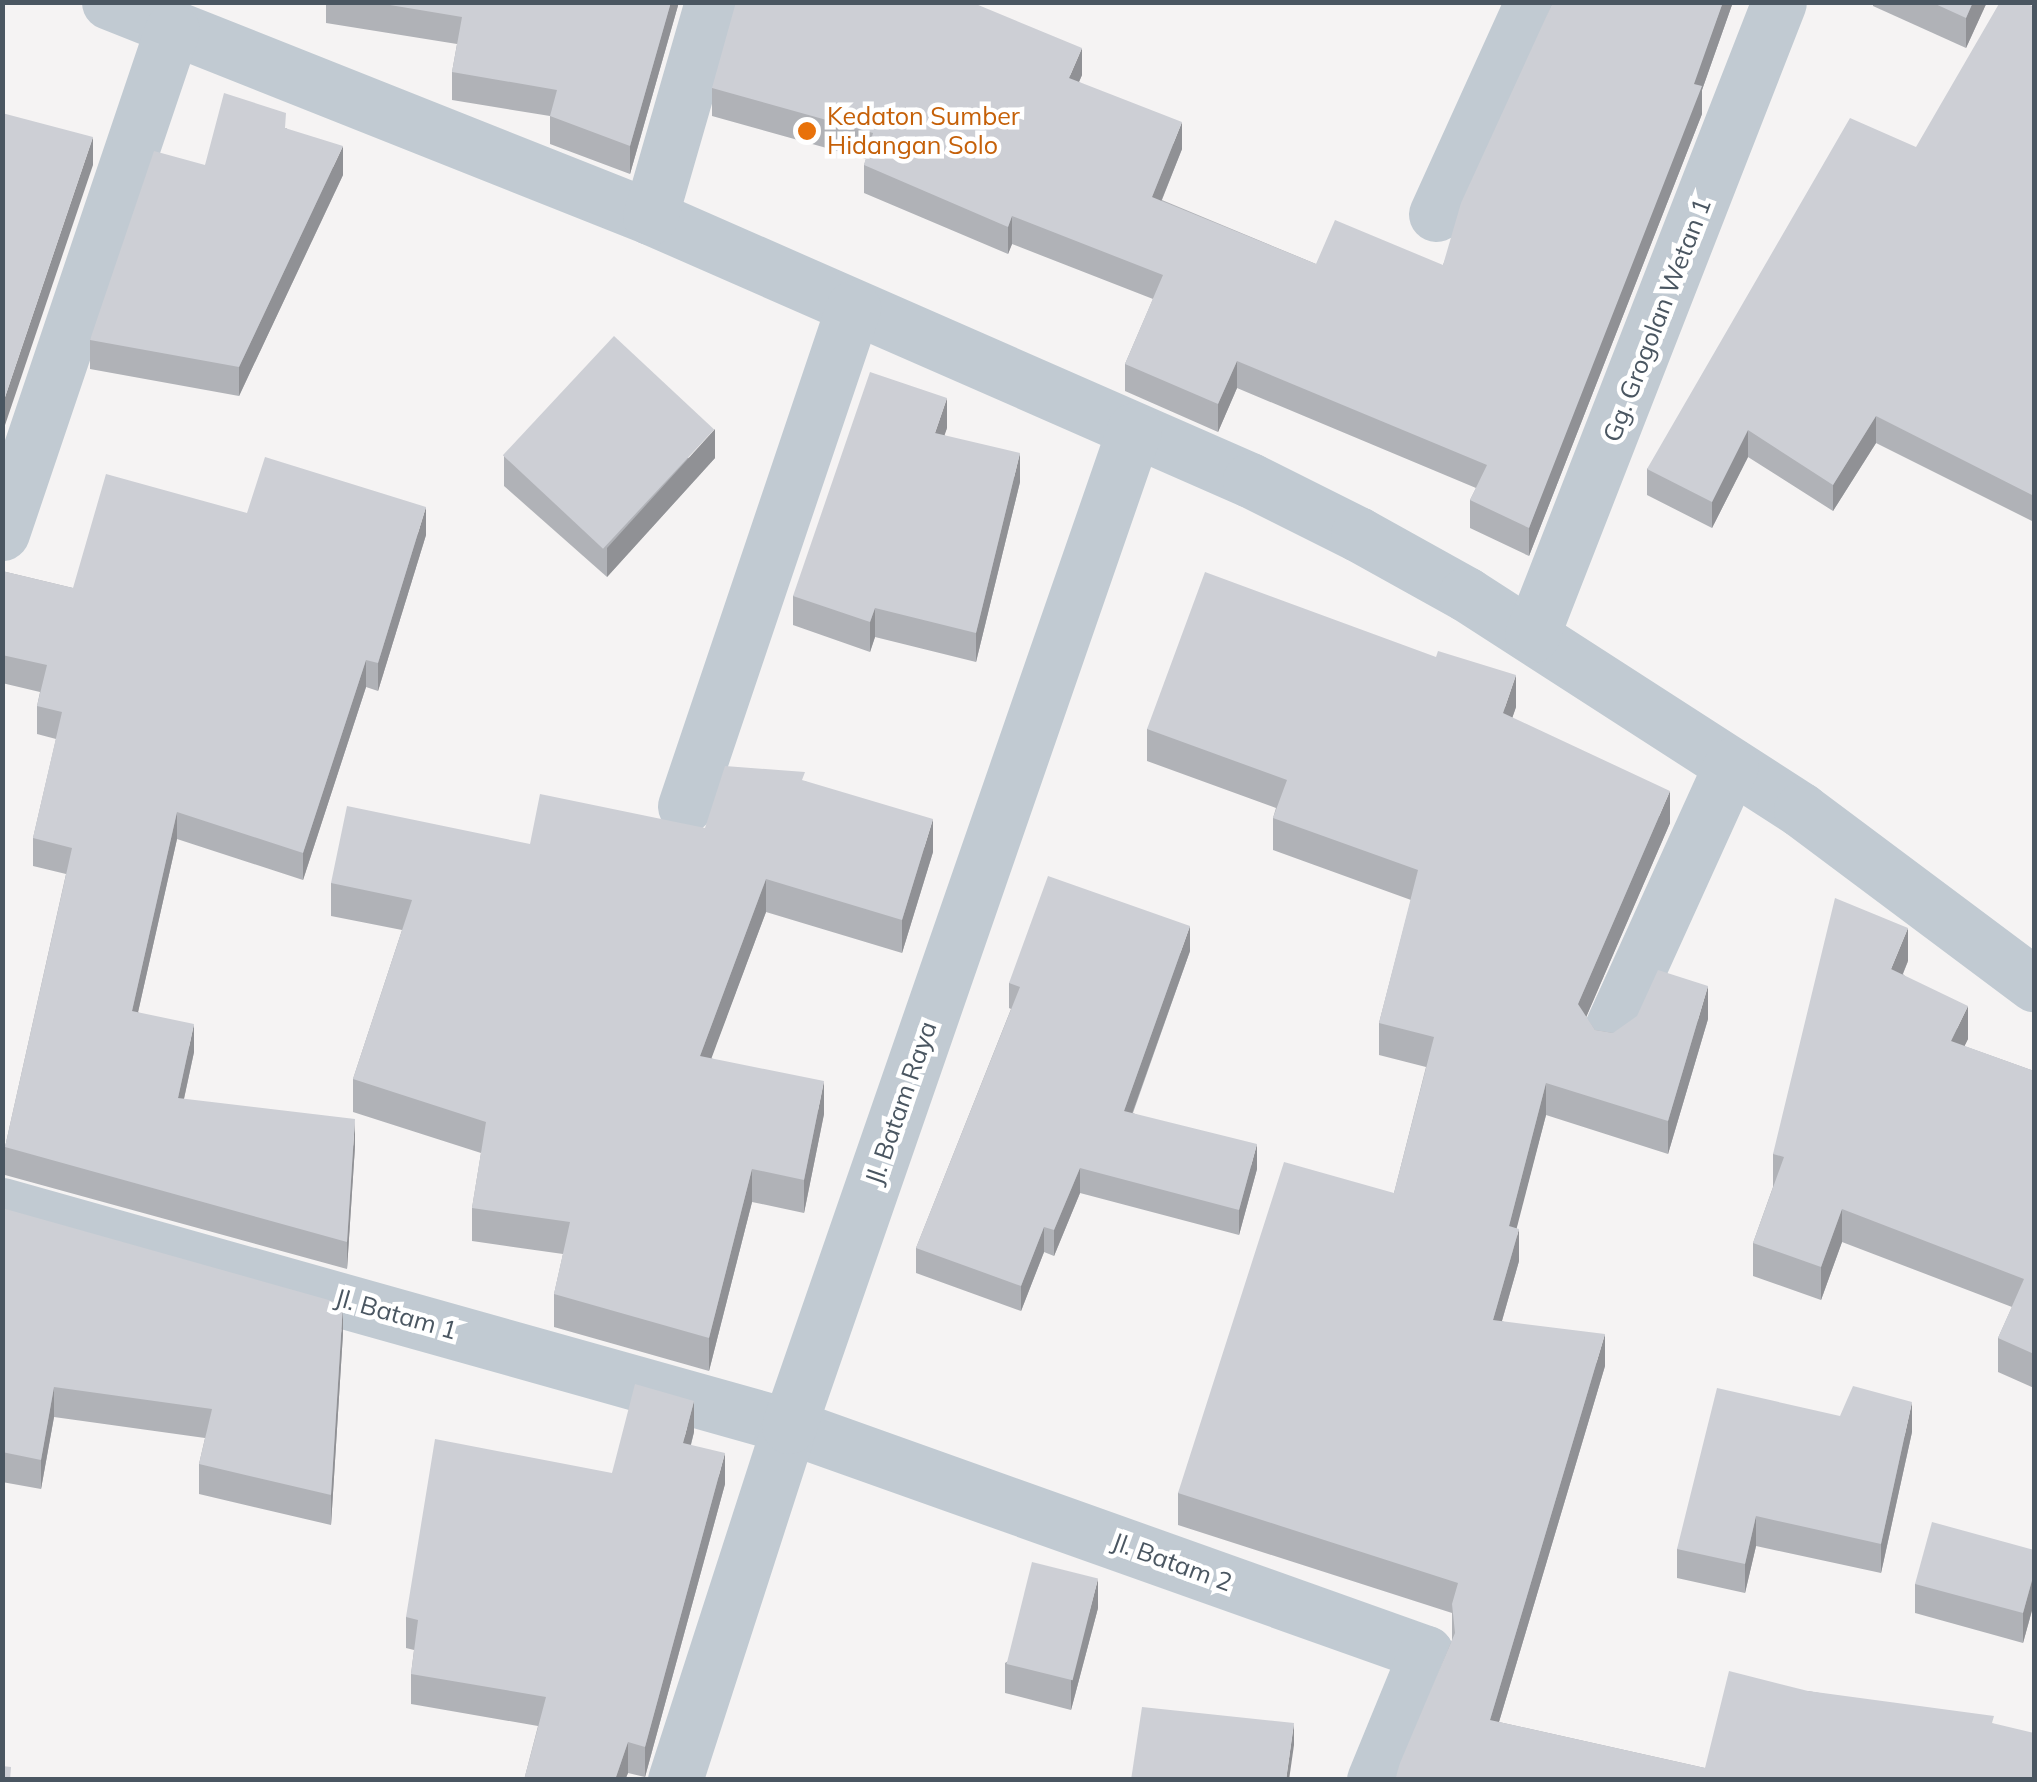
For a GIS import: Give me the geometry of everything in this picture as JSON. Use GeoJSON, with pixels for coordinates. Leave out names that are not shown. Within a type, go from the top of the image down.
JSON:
{"type":"FeatureCollection","features":[{"type":"Feature","properties":{"kind":"street"},"geometry":{"type":"LineString","coordinates":[[109,2],[650,216],[1134,430],[1358,534],[1532,636],[1802,810],[2034,984]]}},
{"type":"Feature","properties":{"kind":"street"},"geometry":{"type":"LineString","coordinates":[[650,216],[712,2]]}},
{"type":"Feature","properties":{"kind":"street"},"geometry":{"type":"LineString","coordinates":[[1436,214],[1532,2]]}},
{"type":"Feature","properties":{"kind":"street","name":"Gg. Grogolan Wetan 1"},"geometry":{"type":"LineString","coordinates":[[1532,636],[1778,2]]}},
{"type":"Feature","properties":{"kind":"street"},"geometry":{"type":"LineString","coordinates":[[2,533],[14,464],[172,30]]}},
{"type":"Feature","properties":{"kind":"street"},"geometry":{"type":"LineString","coordinates":[[685,806],[852,308]]}},
{"type":"Feature","properties":{"kind":"street","name":"Jl. Batam Raya"},"geometry":{"type":"LineString","coordinates":[[675,1780],[789,1426],[1134,430]]}},
{"type":"Feature","properties":{"kind":"street"},"geometry":{"type":"LineString","coordinates":[[1608,1034],[1731,766]]}},
{"type":"Feature","properties":{"kind":"street","name":"Jl. Batam 1"},"geometry":{"type":"LineString","coordinates":[[2,1205],[789,1426]]}},
{"type":"Feature","properties":{"kind":"street","name":"Jl. Batam 2"},"geometry":{"type":"LineString","coordinates":[[789,1426],[1426,1653],[1374,1780]]}},
{"type":"Feature","properties":{"kind":"building"},"geometry":{"type":"Polygon","coordinates":[[[372,2],[671,2],[630,146],[550,116],[557,90],[452,72],[462,17],[372,2]]]}},
{"type":"Feature","properties":{"kind":"building"},"geometry":{"type":"Polygon","coordinates":[[[736,2],[971,2],[1082,48],[1069,78],[1182,122],[1152,197],[1316,264],[1335,220],[1443,265],[1461,203],[1553,2],[1723,2],[1694,84],[1702,86],[1529,528],[1470,500],[1487,465],[1237,361],[1218,404],[1125,364],[1163,275],[1012,216],[1008,227],[864,165],[873,133],[712,88],[736,2]]]}},
{"type":"Feature","properties":{"kind":"building"},"geometry":{"type":"Polygon","coordinates":[[[1931,2],[1973,2],[1966,18],[1931,2]]]}},
{"type":"Feature","properties":{"kind":"building"},"geometry":{"type":"Polygon","coordinates":[[[2000,2],[2024,2],[2034,7],[2034,496],[1876,416],[1833,485],[1748,430],[1712,502],[1647,469],[1850,118],[1916,147],[2000,2]]]}},
{"type":"Feature","properties":{"kind":"building"},"geometry":{"type":"Polygon","coordinates":[[[224,93],[286,113],[285,128],[343,146],[239,367],[90,340],[154,151],[205,165],[224,93]]]}},
{"type":"Feature","properties":{"kind":"building"},"geometry":{"type":"Polygon","coordinates":[[[2,113],[93,137],[2,406],[2,113]]]}},
{"type":"Feature","properties":{"kind":"building"},"geometry":{"type":"Polygon","coordinates":[[[614,336],[714,429],[603,549],[503,455],[614,336]]]}},
{"type":"Feature","properties":{"kind":"building"},"geometry":{"type":"Polygon","coordinates":[[[870,372],[947,398],[935,433],[1020,453],[976,633],[875,608],[870,622],[793,596],[870,372]]]}},
{"type":"Feature","properties":{"kind":"building"},"geometry":{"type":"Polygon","coordinates":[[[265,457],[426,507],[378,663],[366,660],[303,853],[177,812],[132,1011],[194,1024],[178,1098],[355,1119],[347,1242],[5,1147],[72,848],[33,838],[62,712],[37,706],[47,665],[2,655],[2,571],[73,588],[106,474],[247,513],[265,457]]]}},
{"type":"Feature","properties":{"kind":"building"},"geometry":{"type":"Polygon","coordinates":[[[1205,572],[1436,657],[1438,651],[1516,675],[1503,713],[1670,791],[1578,1004],[1595,1030],[1613,1033],[1637,1016],[1658,970],[1708,986],[1668,1121],[1546,1083],[1509,1226],[1519,1229],[1493,1320],[1605,1334],[1490,1720],[1705,1768],[1729,1671],[1808,1691],[1994,1716],[1992,1723],[2034,1733],[2034,1780],[1395,1780],[1455,1633],[1452,1604],[1458,1583],[1178,1493],[1284,1162],[1394,1193],[1434,1037],[1379,1023],[1418,870],[1273,818],[1287,780],[1147,729],[1205,572]]]}},
{"type":"Feature","properties":{"kind":"building"},"geometry":{"type":"Polygon","coordinates":[[[725,766],[805,772],[802,780],[933,819],[902,920],[766,879],[700,1056],[824,1081],[804,1180],[752,1169],[709,1338],[554,1294],[570,1222],[472,1208],[486,1122],[353,1079],[412,900],[331,883],[347,806],[530,844],[540,794],[705,828],[725,766]]]}},
{"type":"Feature","properties":{"kind":"building"},"geometry":{"type":"Polygon","coordinates":[[[1048,876],[1190,926],[1124,1111],[1257,1144],[1239,1210],[1080,1168],[1054,1230],[1044,1227],[1021,1286],[916,1248],[1020,987],[1009,983],[1048,876]]]}},
{"type":"Feature","properties":{"kind":"building"},"geometry":{"type":"Polygon","coordinates":[[[1835,898],[1908,928],[1891,969],[1968,1006],[1951,1041],[2034,1071],[2034,1354],[1998,1338],[2024,1279],[1842,1209],[1821,1267],[1753,1243],[1784,1157],[1773,1154],[1835,898]]]}},
{"type":"Feature","properties":{"kind":"building"},"geometry":{"type":"Polygon","coordinates":[[[2,1208],[343,1304],[331,1495],[199,1464],[212,1409],[54,1387],[41,1460],[2,1452],[2,1208]]]}},
{"type":"Feature","properties":{"kind":"building"},"geometry":{"type":"Polygon","coordinates":[[[635,1384],[694,1401],[683,1443],[725,1453],[645,1747],[628,1742],[615,1780],[524,1780],[546,1697],[411,1674],[418,1620],[406,1617],[435,1439],[612,1473],[635,1384]]]}},
{"type":"Feature","properties":{"kind":"building"},"geometry":{"type":"Polygon","coordinates":[[[1853,1386],[1912,1402],[1881,1544],[1756,1516],[1745,1564],[1677,1549],[1717,1388],[1840,1416],[1853,1386]]]}},
{"type":"Feature","properties":{"kind":"building"},"geometry":{"type":"Polygon","coordinates":[[[1932,1522],[2034,1550],[2034,1573],[2023,1613],[1915,1584],[1932,1522]]]}},
{"type":"Feature","properties":{"kind":"building"},"geometry":{"type":"Polygon","coordinates":[[[1032,1562],[1098,1578],[1073,1680],[1007,1664],[1032,1562]]]}},
{"type":"Feature","properties":{"kind":"building"},"geometry":{"type":"Polygon","coordinates":[[[1142,1707],[1294,1723],[1286,1780],[1131,1780],[1142,1707]]]}},
{"type":"Feature","properties":{"kind":"building"},"geometry":{"type":"Polygon","coordinates":[[[2,1766],[11,1767],[10,1780],[2,1780],[2,1766]]]}},
{"type":"Feature","properties":{"kind":"place","name":"Kedaton Sumber Hidangan Solo"},"geometry":{"type":"Point","coordinates":[807,131]}}]}
